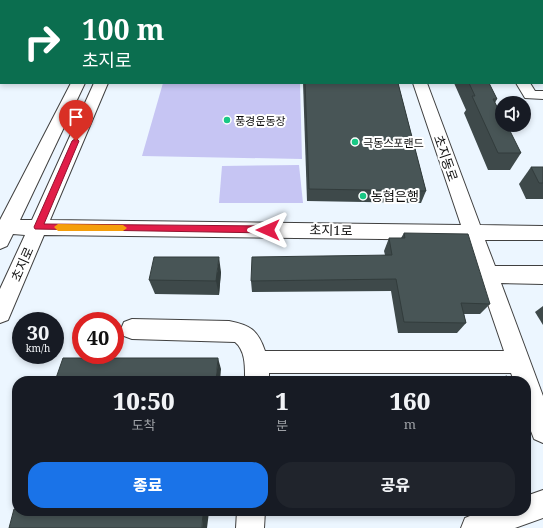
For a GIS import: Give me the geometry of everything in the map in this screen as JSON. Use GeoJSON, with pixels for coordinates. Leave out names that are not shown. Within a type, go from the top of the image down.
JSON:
{"type":"FeatureCollection","features":[{"type":"Feature","properties":{"kind":"street"},"geometry":{"type":"LineString","coordinates":[[2,231],[77,84]]}},
{"type":"Feature","properties":{"kind":"street","name":"초지로"},"geometry":{"type":"LineString","coordinates":[[0,313],[101,84]]}},
{"type":"Feature","properties":{"kind":"street","name":"초지동로"},"geometry":{"type":"LineString","coordinates":[[420,84],[524,375]]}},
{"type":"Feature","properties":{"kind":"street"},"geometry":{"type":"LineString","coordinates":[[524,84],[530,95],[543,95]]}},
{"type":"Feature","properties":{"kind":"street","name":"초지1로"},"geometry":{"type":"LineString","coordinates":[[2,231],[38,227],[543,233]]}},
{"type":"Feature","properties":{"kind":"street"},"geometry":{"type":"LineString","coordinates":[[487,274],[543,275]]}},
{"type":"Feature","properties":{"kind":"street"},"geometry":{"type":"LineString","coordinates":[[132,329],[229,331],[243,334],[252,346],[256,371],[524,375]]}},
{"type":"Feature","properties":{"kind":"street","name":"초지동로"},"geometry":{"type":"LineString","coordinates":[[531,394],[542,423]]}},
{"type":"Feature","properties":{"kind":"street"},"geometry":{"type":"LineString","coordinates":[[531,508],[543,504]]}},
{"type":"Feature","properties":{"kind":"street"},"geometry":{"type":"LineString","coordinates":[[250,528],[251,516]]}},
{"type":"Feature","properties":{"kind":"street"},"geometry":{"type":"LineString","coordinates":[[475,528],[509,516]]}},
{"type":"Feature","properties":{"kind":"shaded area","name":"풍경운동장"},"geometry":{"type":"Polygon","coordinates":[[[163,84],[300,84],[302,159],[142,156],[163,84]]]}},
{"type":"Feature","properties":{"kind":"shaded area"},"geometry":{"type":"Polygon","coordinates":[[[299,165],[303,203],[219,203],[222,166],[299,165]]]}},
{"type":"Feature","properties":{"kind":"building","name":"극동스포랜드"},"geometry":{"type":"Polygon","coordinates":[[[305,84],[398,84],[426,191],[309,189],[305,84]]]}},
{"type":"Feature","properties":{"kind":"building"},"geometry":{"type":"Polygon","coordinates":[[[469,84],[490,84],[496,96],[495,99],[493,99],[495,103],[495,132],[510,132],[521,153],[498,153],[472,96],[475,96],[469,84]]]}},
{"type":"Feature","properties":{"kind":"building"},"geometry":{"type":"Polygon","coordinates":[[[531,167],[543,167],[543,183],[539,183],[531,167]]]}},
{"type":"Feature","properties":{"kind":"building"},"geometry":{"type":"Polygon","coordinates":[[[404,233],[468,234],[490,304],[461,303],[466,323],[404,322],[396,279],[251,281],[252,257],[392,255],[389,238],[405,238],[404,233]]]}},
{"type":"Feature","properties":{"kind":"building"},"geometry":{"type":"Polygon","coordinates":[[[154,257],[219,257],[216,281],[149,280],[154,257]]]}},
{"type":"Feature","properties":{"kind":"building"},"geometry":{"type":"Polygon","coordinates":[[[64,358],[72,358],[72,364],[124,364],[124,358],[218,358],[216,376],[57,376],[61,364],[64,364],[64,358]]]}},
{"type":"Feature","properties":{"kind":"building"},"geometry":{"type":"Polygon","coordinates":[[[12,516],[203,516],[202,528],[9,528],[12,516]]]}},
{"type":"Feature","properties":{"kind":"slow traffic"},"geometry":{"type":"LineString","coordinates":[[58,227],[123,228]]}},
{"type":"Feature","properties":{"kind":"place","name":"풍경운동장"},"geometry":{"type":"Point","coordinates":[227,120]}},
{"type":"Feature","properties":{"kind":"place","name":"극동스포랜드"},"geometry":{"type":"Point","coordinates":[355,142]}},
{"type":"Feature","properties":{"kind":"place","name":"농협은행"},"geometry":{"type":"Point","coordinates":[363,196]}},
{"type":"Feature","properties":{"kind":"route"},"geometry":{"type":"LineString","coordinates":[[76,141],[38,227],[268,230]]}}]}
